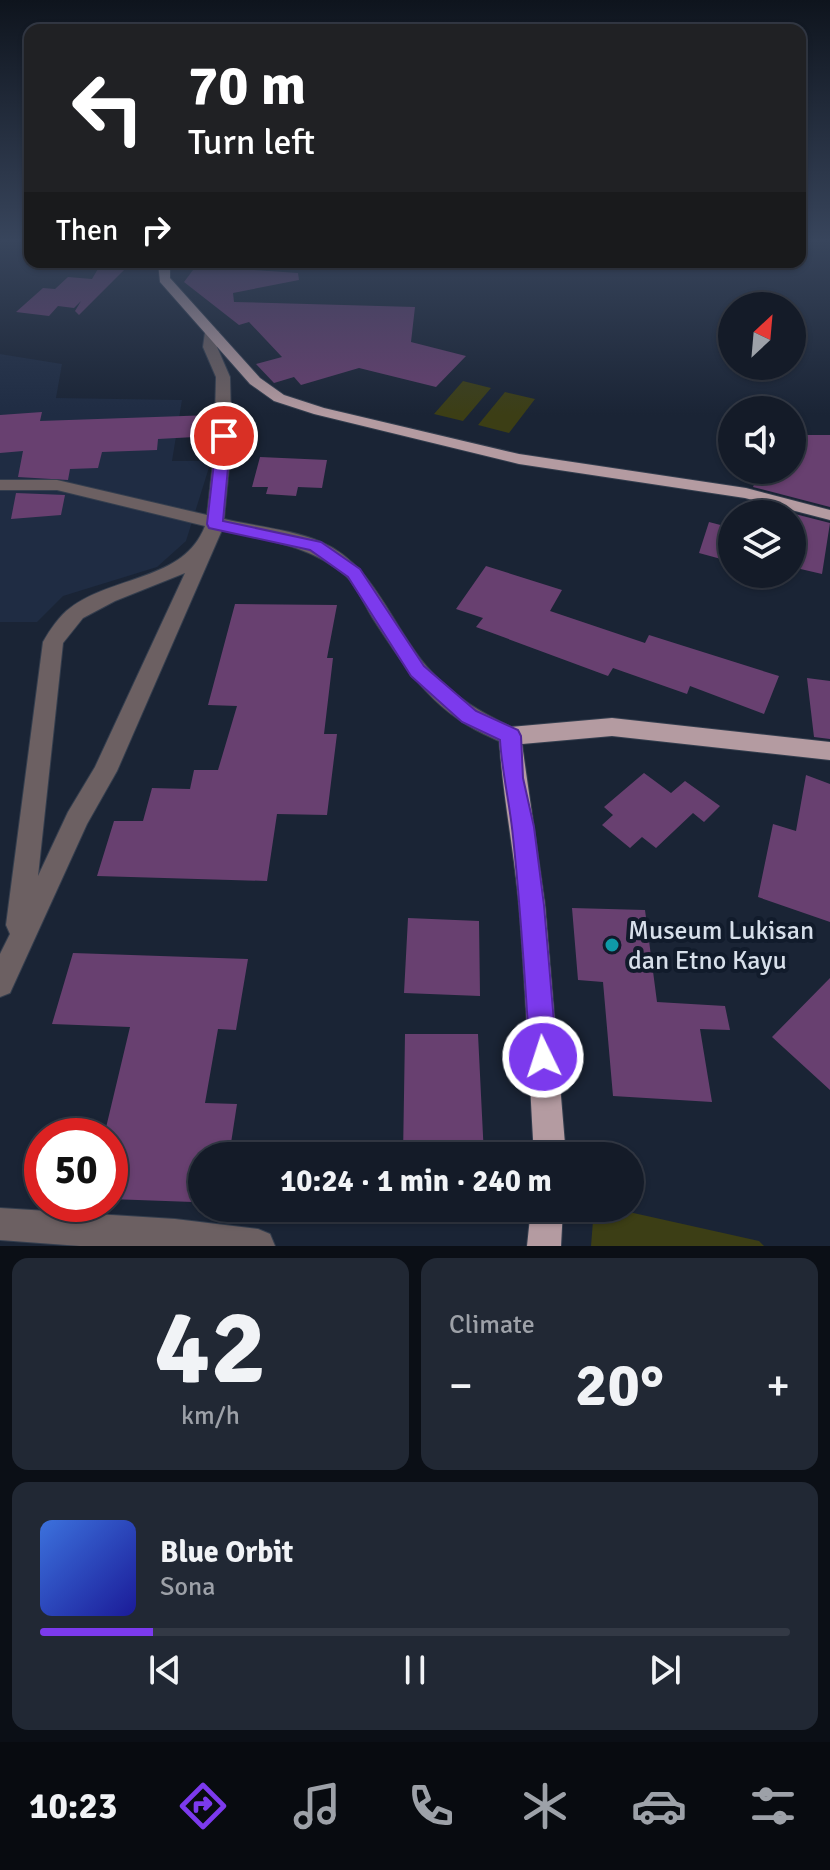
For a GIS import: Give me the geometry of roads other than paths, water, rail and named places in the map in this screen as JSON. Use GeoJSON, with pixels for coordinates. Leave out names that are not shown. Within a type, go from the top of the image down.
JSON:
{"type":"FeatureCollection","features":[{"type":"Feature","properties":{"kind":"main road"},"geometry":{"type":"LineString","coordinates":[[181,298],[255,381],[279,398],[319,411],[519,459],[746,493],[830,515]]}},
{"type":"Feature","properties":{"kind":"main road"},"geometry":{"type":"LineString","coordinates":[[549,1142],[532,905],[523,827],[513,778],[510,736],[612,727],[830,751]]}},
{"type":"Feature","properties":{"kind":"main road"},"geometry":{"type":"LineString","coordinates":[[544,1246],[546,1222]]}},
{"type":"Feature","properties":{"kind":"street"},"geometry":{"type":"LineString","coordinates":[[212,332],[210,347],[223,377],[223,417]]}},
{"type":"Feature","properties":{"kind":"street"},"geometry":{"type":"LineString","coordinates":[[0,984],[17,943],[105,771],[206,548],[215,524],[224,436]]}},
{"type":"Feature","properties":{"kind":"street"},"geometry":{"type":"LineString","coordinates":[[0,485],[57,485],[315,546],[354,573],[418,671],[469,717],[510,736]]}},
{"type":"Feature","properties":{"kind":"street"},"geometry":{"type":"LineString","coordinates":[[17,943],[53,642],[76,613],[108,596],[175,571],[206,548]]}},
{"type":"Feature","properties":{"kind":"street"},"geometry":{"type":"LineString","coordinates":[[0,1224],[175,1236],[258,1246]]}},
{"type":"Feature","properties":{"kind":"place","name":"Museum Lukisan dan Etno Kayu"},"geometry":{"type":"Point","coordinates":[612,945]}}]}
